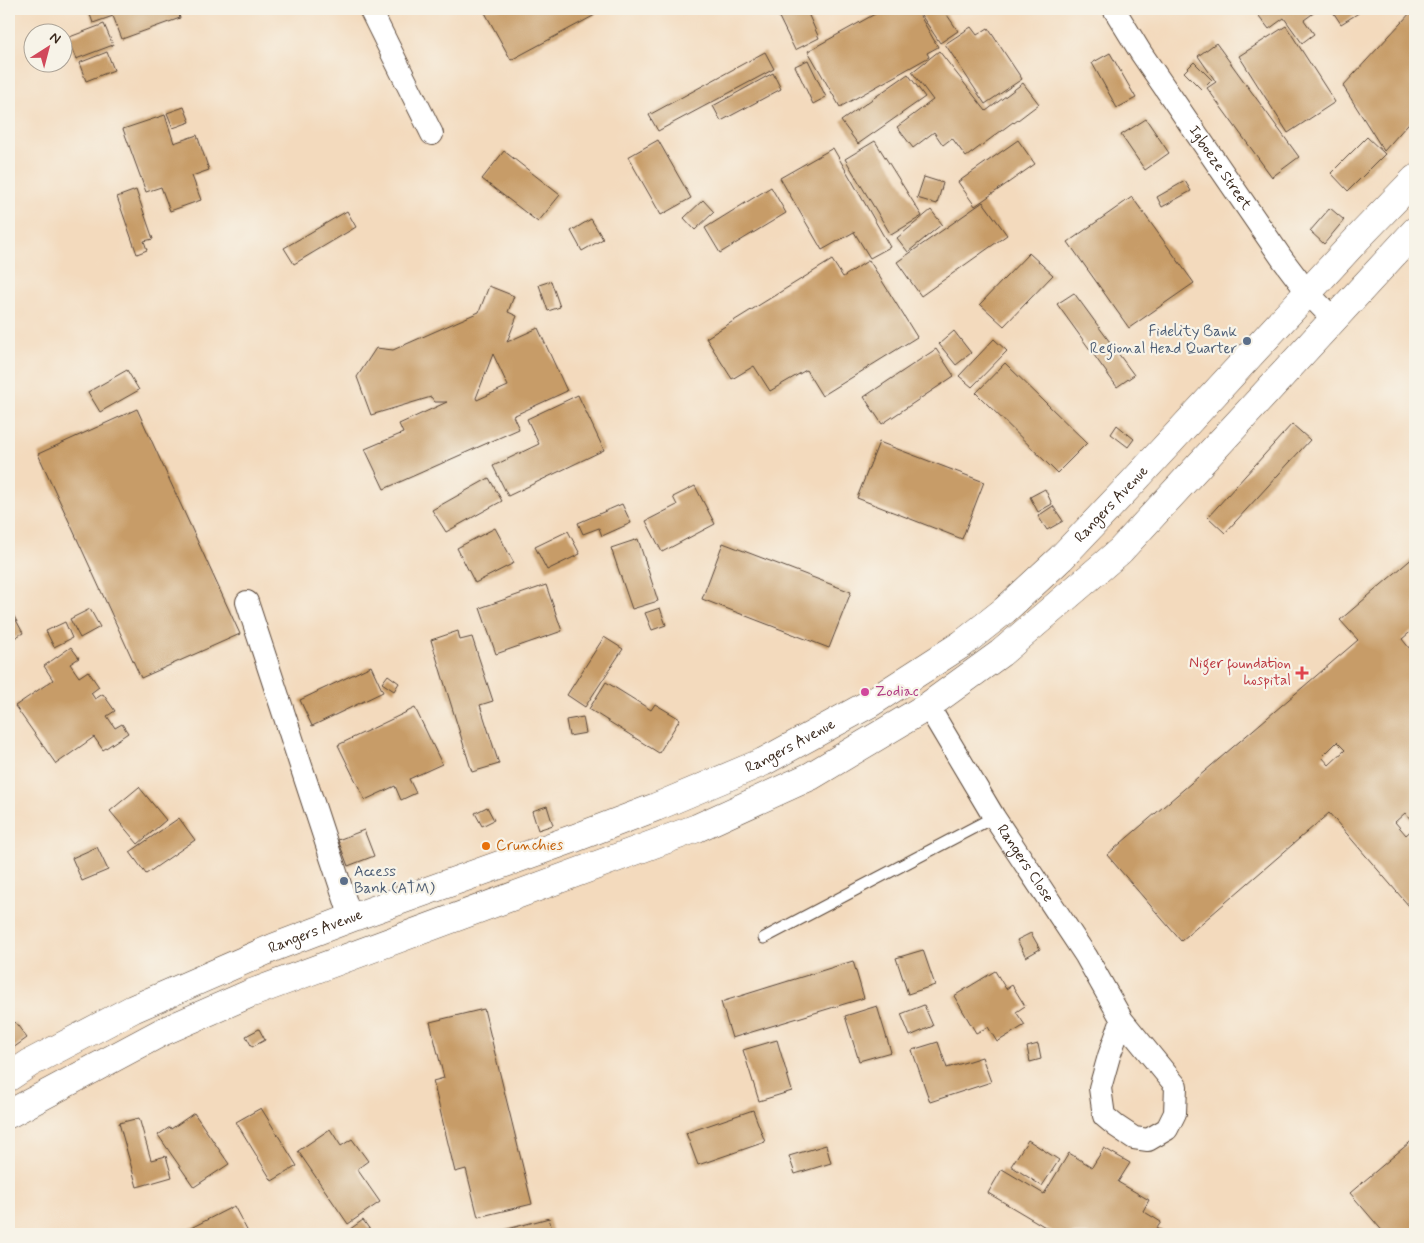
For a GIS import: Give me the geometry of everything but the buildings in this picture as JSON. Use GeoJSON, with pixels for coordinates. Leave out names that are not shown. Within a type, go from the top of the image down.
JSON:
{"type":"FeatureCollection","features":[{"type":"Feature","properties":{"kind":"main road","name":"Rangers Avenue"},"geometry":{"type":"LineString","coordinates":[[9,1077],[133,1009],[275,948],[351,918],[656,807],[754,766],[870,704],[952,651],[999,615],[1061,558],[1415,179]]}},
{"type":"Feature","properties":{"kind":"main road"},"geometry":{"type":"LineString","coordinates":[[9,1114],[162,1032],[249,994],[697,828],[811,776],[928,706],[1001,654],[1120,551],[1415,231]]}},
{"type":"Feature","properties":{"kind":"street"},"geometry":{"type":"LineString","coordinates":[[370,9],[432,134]]}},
{"type":"Feature","properties":{"kind":"street","name":"Igboeze Street"},"geometry":{"type":"LineString","coordinates":[[1114,9],[1219,168],[1283,260],[1308,293],[1334,320]]}},
{"type":"Feature","properties":{"kind":"street"},"geometry":{"type":"LineString","coordinates":[[247,602],[351,918]]}},
{"type":"Feature","properties":{"kind":"street","name":"Rangers Close"},"geometry":{"type":"LineString","coordinates":[[928,706],[994,817],[1086,956],[1122,1020],[1156,1059],[1176,1086],[1175,1112],[1167,1128],[1148,1140],[1134,1138],[1104,1116],[1100,1088],[1122,1020]]}},
{"type":"Feature","properties":{"kind":"lane"},"geometry":{"type":"LineString","coordinates":[[764,938],[994,817]]}},
{"type":"Feature","properties":{"kind":"place","name":"Fidelity Bank Regional Head Quarter"},"geometry":{"type":"Point","coordinates":[1247,341]}},
{"type":"Feature","properties":{"kind":"place","name":"Niger foundation hospital"},"geometry":{"type":"Point","coordinates":[1302,673]}},
{"type":"Feature","properties":{"kind":"place","name":"Zodiac"},"geometry":{"type":"Point","coordinates":[865,692]}},
{"type":"Feature","properties":{"kind":"place","name":"Crunchies"},"geometry":{"type":"Point","coordinates":[486,846]}},
{"type":"Feature","properties":{"kind":"place","name":"Access Bank (ATM)"},"geometry":{"type":"Point","coordinates":[344,881]}}]}
